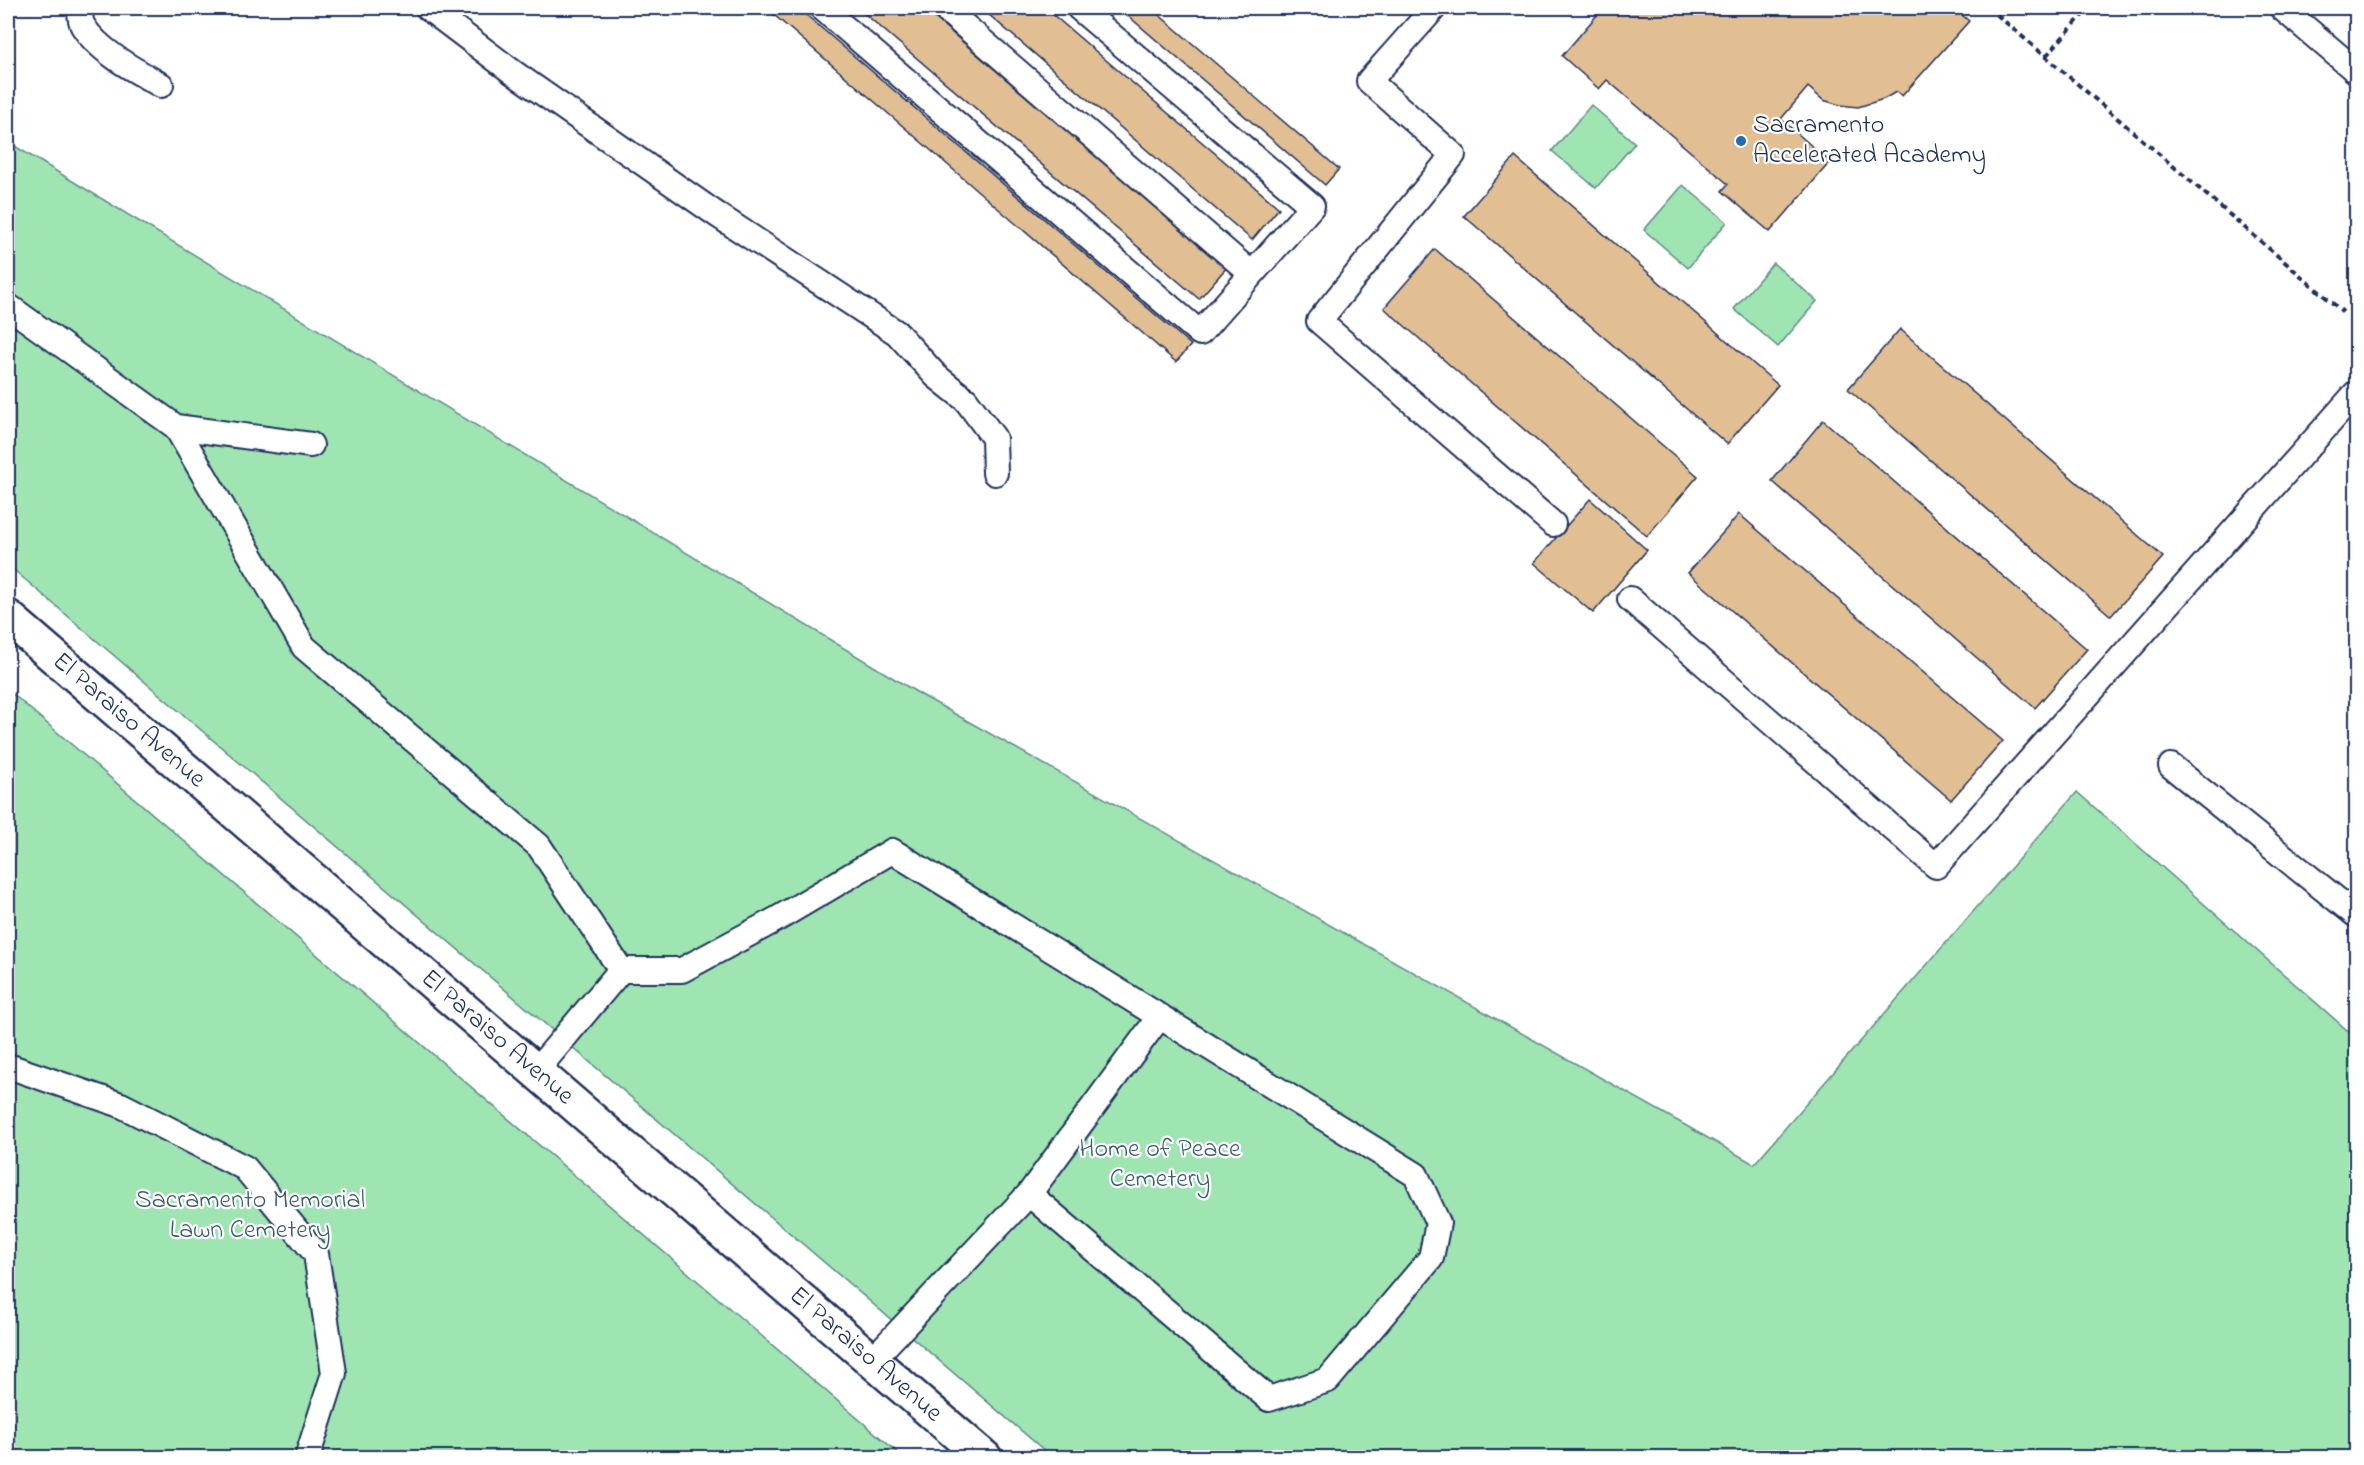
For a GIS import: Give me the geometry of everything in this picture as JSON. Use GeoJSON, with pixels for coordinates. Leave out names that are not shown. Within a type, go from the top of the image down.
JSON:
{"type":"FeatureCollection","features":[{"type":"Feature","properties":{"kind":"street","name":"El Paraiso Avenue"},"geometry":{"type":"LineString","coordinates":[[8,617],[986,1458]]}},
{"type":"Feature","properties":{"kind":"lane"},"geometry":{"type":"LineString","coordinates":[[80,8],[81,24],[96,41],[128,67],[160,85]]}},
{"type":"Feature","properties":{"kind":"lane"},"geometry":{"type":"LineString","coordinates":[[428,8],[514,73],[716,214],[897,333],[936,376],[966,400],[994,438],[995,473]]}},
{"type":"Feature","properties":{"kind":"lane"},"geometry":{"type":"LineString","coordinates":[[822,8],[1200,333],[1312,206],[1078,8]]}},
{"type":"Feature","properties":{"kind":"lane"},"geometry":{"type":"LineString","coordinates":[[944,8],[1252,274]]}},
{"type":"Feature","properties":{"kind":"lane"},"geometry":{"type":"LineString","coordinates":[[1434,8],[1369,81],[1453,155],[1319,321],[1553,524]]}},
{"type":"Feature","properties":{"kind":"lane"},"geometry":{"type":"LineString","coordinates":[[2282,8],[2356,71]]}},
{"type":"Feature","properties":{"kind":"lane"},"geometry":{"type":"LineString","coordinates":[[8,306],[176,427],[304,647],[539,846],[621,970]]}},
{"type":"Feature","properties":{"kind":"lane"},"geometry":{"type":"LineString","coordinates":[[1630,598],[1936,866],[2356,393]]}},
{"type":"Feature","properties":{"kind":"lane"},"geometry":{"type":"LineString","coordinates":[[176,427],[311,444]]}},
{"type":"Feature","properties":{"kind":"lane"},"geometry":{"type":"LineString","coordinates":[[2171,766],[2356,915]]}},
{"type":"Feature","properties":{"kind":"lane"},"geometry":{"type":"LineString","coordinates":[[536,1071],[621,970],[682,970],[777,919],[892,850],[1416,1175],[1438,1223],[1431,1258],[1328,1380],[1269,1399],[1029,1194]]}},
{"type":"Feature","properties":{"kind":"lane"},"geometry":{"type":"LineString","coordinates":[[872,1360],[1029,1194],[1160,1016]]}},
{"type":"Feature","properties":{"kind":"lane"},"geometry":{"type":"LineString","coordinates":[[8,1066],[121,1105],[246,1168],[316,1254],[334,1373],[307,1458]]}},
{"type":"Feature","properties":{"kind":"path"},"geometry":{"type":"LineString","coordinates":[[1989,8],[2343,312]]}},
{"type":"Feature","properties":{"kind":"path"},"geometry":{"type":"LineString","coordinates":[[2046,56],[2089,8]]}},
{"type":"Feature","properties":{"kind":"green space"},"geometry":{"type":"Polygon","coordinates":[[[1591,105],[1635,143],[1596,188],[1552,151],[1591,105]]]}},
{"type":"Feature","properties":{"kind":"green space","name":"Home of Peace Cemetery"},"geometry":{"type":"Polygon","coordinates":[[[8,142],[923,696],[1754,1164],[2077,792],[2356,1038],[2356,1457],[1052,1457],[8,565],[8,142]]]}},
{"type":"Feature","properties":{"kind":"green space"},"geometry":{"type":"Polygon","coordinates":[[[1683,185],[1727,222],[1688,268],[1644,230],[1683,185]]]}},
{"type":"Feature","properties":{"kind":"green space"},"geometry":{"type":"Polygon","coordinates":[[[1773,263],[1817,301],[1778,347],[1734,309],[1773,263]]]}},
{"type":"Feature","properties":{"kind":"green space","name":"Sacramento Memorial Lawn Cemetery"},"geometry":{"type":"Polygon","coordinates":[[[8,690],[903,1457],[8,1457],[8,690]]]}},
{"type":"Feature","properties":{"kind":"building"},"geometry":{"type":"Polygon","coordinates":[[[766,8],[798,8],[1191,345],[1176,362],[766,8]]]}},
{"type":"Feature","properties":{"kind":"building"},"geometry":{"type":"Polygon","coordinates":[[[858,8],[923,8],[1227,267],[1199,299],[858,8]]]}},
{"type":"Feature","properties":{"kind":"building"},"geometry":{"type":"Polygon","coordinates":[[[981,8],[1045,8],[1279,208],[1252,240],[981,8]]]}},
{"type":"Feature","properties":{"kind":"building"},"geometry":{"type":"Polygon","coordinates":[[[1119,8],[1151,8],[1339,169],[1325,185],[1119,8]]]}},
{"type":"Feature","properties":{"kind":"building","name":"Sacramento Accelerated Academy"},"geometry":{"type":"Polygon","coordinates":[[[1603,8],[1954,8],[1969,21],[1902,96],[1896,92],[1884,99],[1858,107],[1823,100],[1808,87],[1781,119],[1830,162],[1770,232],[1722,191],[1728,184],[1607,80],[1599,89],[1562,56],[1603,8]]]}},
{"type":"Feature","properties":{"kind":"building"},"geometry":{"type":"Polygon","coordinates":[[[1515,157],[1778,385],[1727,444],[1464,216],[1515,157]]]}},
{"type":"Feature","properties":{"kind":"building"},"geometry":{"type":"Polygon","coordinates":[[[1435,249],[1698,476],[1647,536],[1384,308],[1435,249]]]}},
{"type":"Feature","properties":{"kind":"building"},"geometry":{"type":"Polygon","coordinates":[[[1900,329],[2163,557],[2111,616],[1848,389],[1900,329]]]}},
{"type":"Feature","properties":{"kind":"building"},"geometry":{"type":"Polygon","coordinates":[[[1823,420],[2087,649],[2035,708],[1772,481],[1823,420]]]}},
{"type":"Feature","properties":{"kind":"building"},"geometry":{"type":"Polygon","coordinates":[[[1590,499],[1647,550],[1593,613],[1534,563],[1590,499]]]}},
{"type":"Feature","properties":{"kind":"building"},"geometry":{"type":"Polygon","coordinates":[[[1739,514],[2003,741],[1951,800],[1688,573],[1739,514]]]}},
{"type":"Feature","properties":{"kind":"place","name":"Sacramento Accelerated Academy"},"geometry":{"type":"Point","coordinates":[1741,141]}}]}
